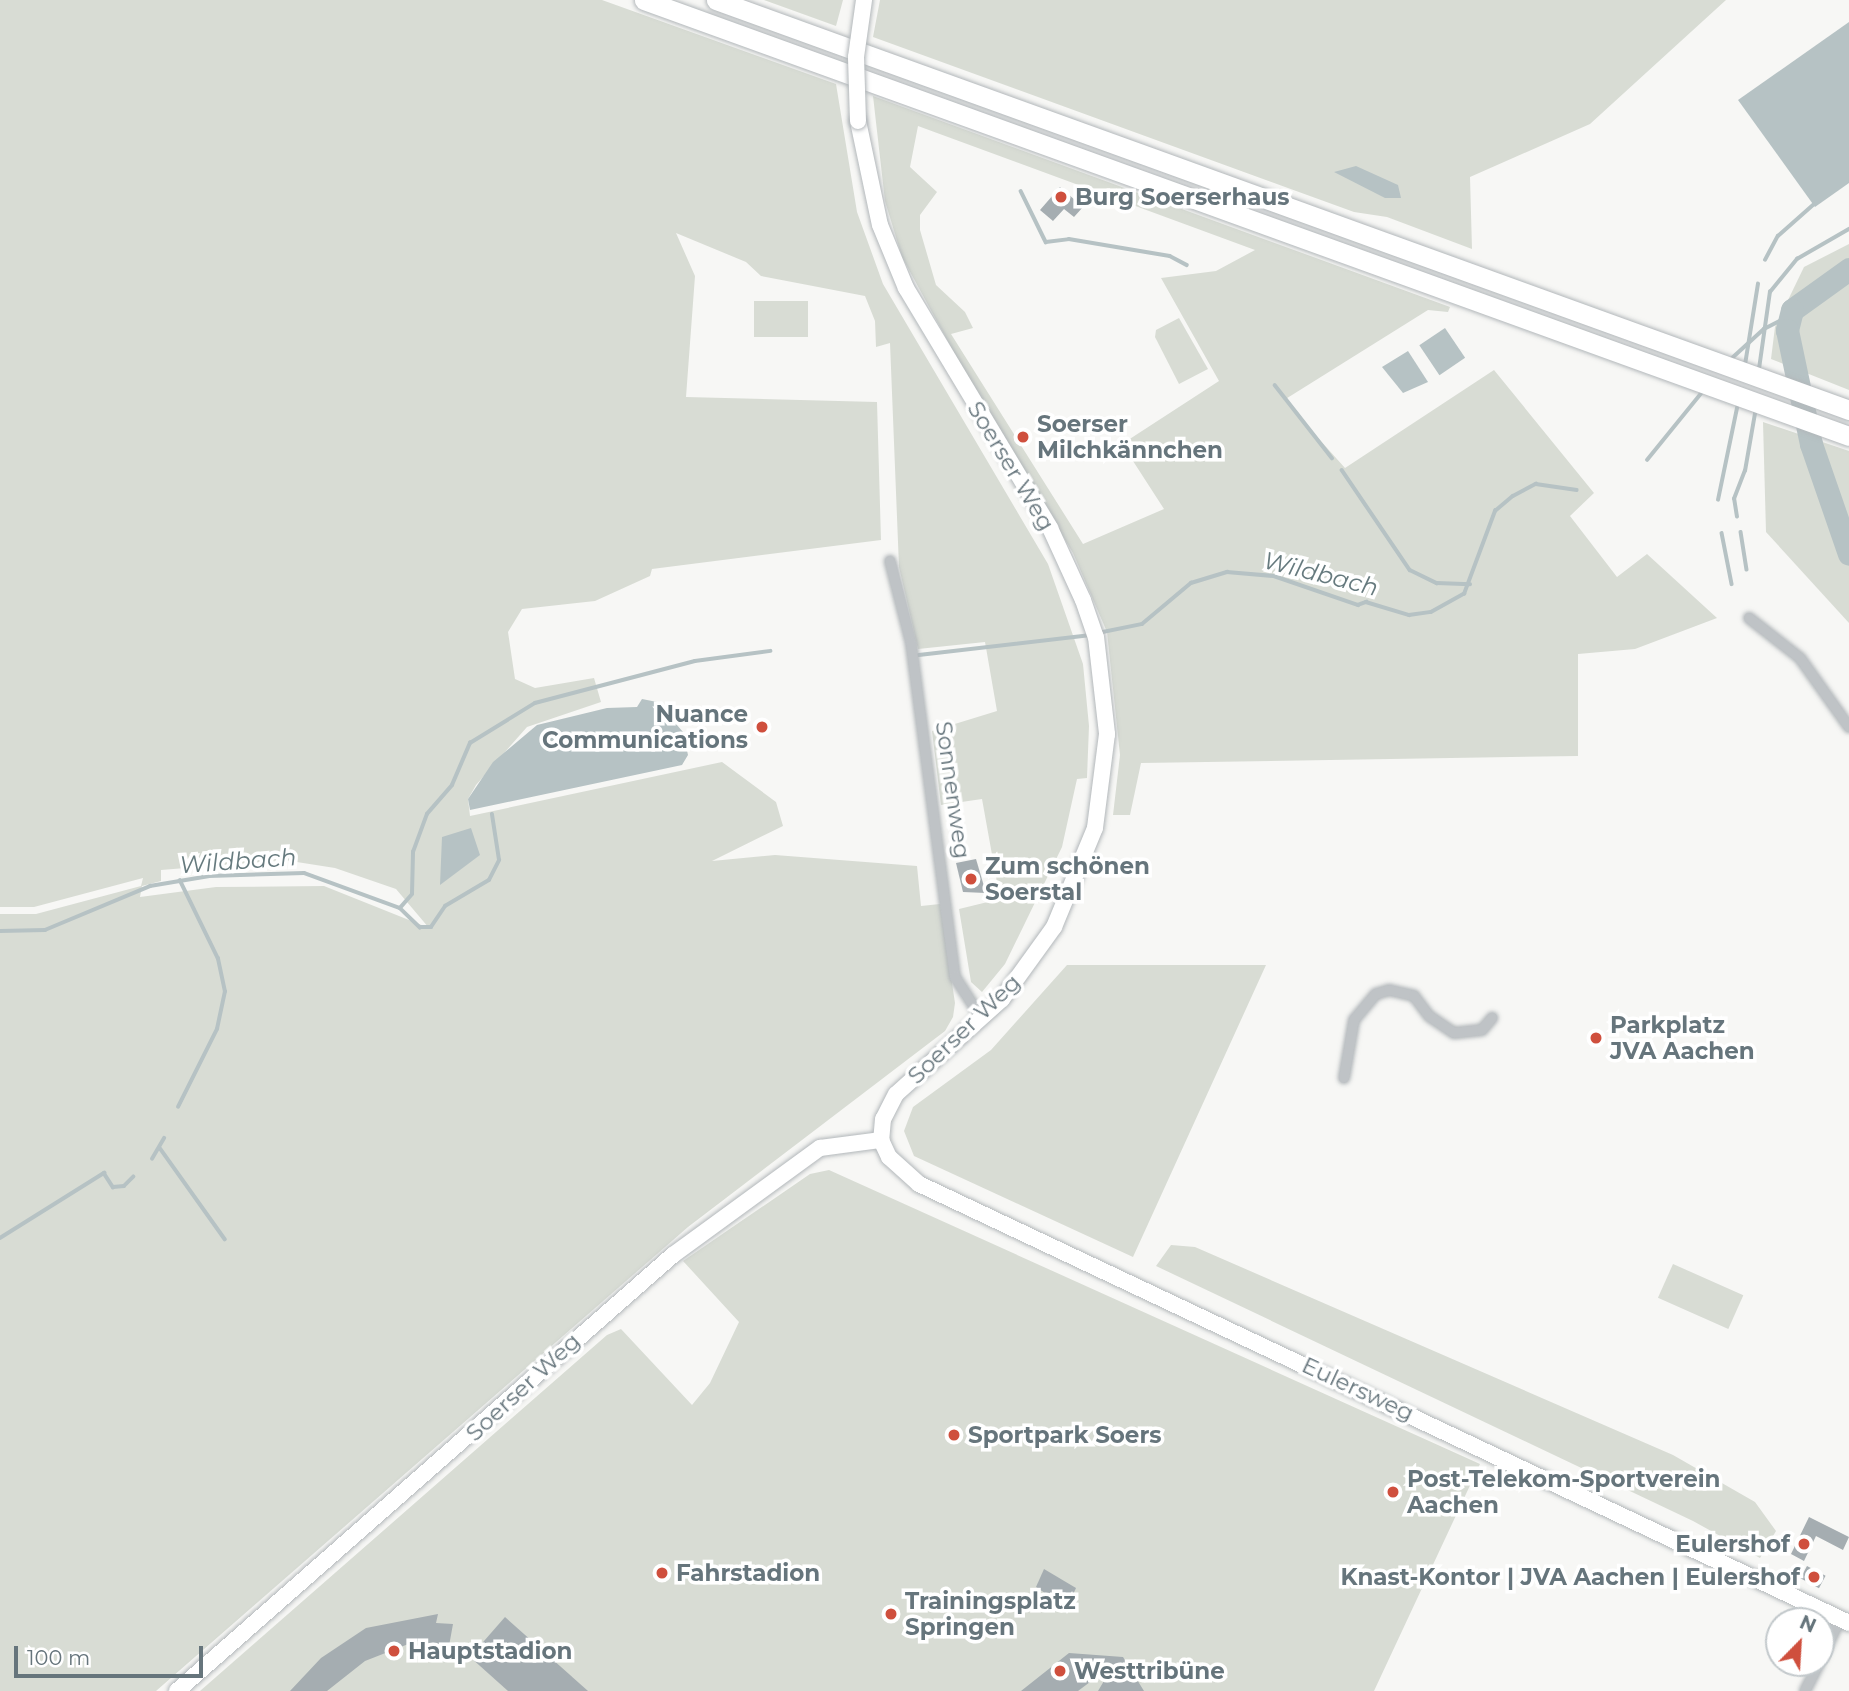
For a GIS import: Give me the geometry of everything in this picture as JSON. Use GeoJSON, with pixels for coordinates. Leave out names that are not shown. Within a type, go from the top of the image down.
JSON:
{"type":"FeatureCollection","features":[{"type":"Feature","properties":{"kind":"highway"},"geometry":{"type":"LineString","coordinates":[[644,0],[1845,435]]}},
{"type":"Feature","properties":{"kind":"highway"},"geometry":{"type":"LineString","coordinates":[[716,0],[1849,410]]}},
{"type":"Feature","properties":{"kind":"main road","name":"Soerser Weg"},"geometry":{"type":"LineString","coordinates":[[177,1691],[673,1255],[820,1148],[881,1140],[883,1119],[896,1094],[982,1019],[1023,974],[1054,927],[1092,840],[1107,734],[1096,637],[1050,528],[906,289],[880,225],[858,121],[856,57],[864,0]]}},
{"type":"Feature","properties":{"kind":"main road","name":"Eulersweg"},"geometry":{"type":"LineString","coordinates":[[881,1140],[898,1168],[919,1184],[1844,1621]]}},
{"type":"Feature","properties":{"kind":"street","name":"Sonnenweg"},"geometry":{"type":"LineString","coordinates":[[890,561],[911,643],[956,977],[982,1019]]}},
{"type":"Feature","properties":{"kind":"street"},"geometry":{"type":"LineString","coordinates":[[1749,618],[1800,658],[1849,727]]}},
{"type":"Feature","properties":{"kind":"street"},"geometry":{"type":"LineString","coordinates":[[1344,1078],[1353,1020],[1376,994],[1389,990],[1414,996],[1429,1016],[1454,1033],[1482,1030],[1492,1018]]}},
{"type":"Feature","properties":{"kind":"shaded area"},"geometry":{"type":"Polygon","coordinates":[[[0,0],[602,0],[836,84],[857,212],[883,284],[1048,564],[1083,664],[1089,726],[1087,778],[1077,779],[1062,847],[1005,964],[982,992],[971,982],[959,909],[1000,899],[982,799],[941,805],[932,731],[997,711],[985,642],[918,649],[899,567],[890,343],[876,347],[875,321],[865,296],[761,276],[746,262],[676,233],[695,276],[686,397],[877,402],[881,540],[652,569],[650,576],[595,601],[522,609],[508,632],[515,679],[535,688],[594,678],[601,702],[527,727],[476,785],[468,799],[470,816],[722,762],[776,802],[783,826],[712,861],[775,855],[917,866],[921,906],[940,904],[955,1003],[953,1017],[945,1031],[688,1227],[156,1691],[0,1691],[0,914],[36,914],[141,886],[143,878],[34,907],[0,907],[0,0]],[[284,860],[161,870],[161,881],[142,886],[140,897],[216,887],[324,886],[429,928],[396,889],[335,868],[284,860]]]}},
{"type":"Feature","properties":{"kind":"shaded area"},"geometry":{"type":"Polygon","coordinates":[[[764,0],[843,0],[836,26],[764,0]]]}},
{"type":"Feature","properties":{"kind":"shaded area"},"geometry":{"type":"Polygon","coordinates":[[[880,0],[1726,0],[1590,124],[1470,177],[1472,249],[1387,217],[1354,212],[873,37],[880,0]]]}},
{"type":"Feature","properties":{"kind":"shaded area"},"geometry":{"type":"Polygon","coordinates":[[[1849,22],[1849,183],[1815,207],[1738,100],[1849,22]]]}},
{"type":"Feature","properties":{"kind":"shaded area"},"geometry":{"type":"Polygon","coordinates":[[[873,96],[1450,307],[1448,312],[1428,310],[1284,400],[1345,468],[1494,370],[1594,493],[1570,516],[1617,577],[1647,554],[1717,618],[1635,649],[1578,654],[1578,756],[1141,763],[1130,815],[1113,815],[1120,755],[1107,632],[1073,553],[970,382],[902,257],[885,201],[873,96]],[[918,126],[910,167],[937,192],[920,215],[920,230],[936,285],[965,312],[973,328],[951,334],[1083,544],[1164,509],[1122,444],[1219,381],[1161,278],[1216,271],[1255,250],[918,126]]]}},
{"type":"Feature","properties":{"kind":"shaded area"},"geometry":{"type":"Polygon","coordinates":[[[1356,166],[1398,185],[1401,198],[1385,198],[1334,172],[1356,166]]]}},
{"type":"Feature","properties":{"kind":"shaded area"},"geometry":{"type":"Polygon","coordinates":[[[1849,244],[1849,390],[1771,359],[1775,327],[1804,267],[1849,244]]]}},
{"type":"Feature","properties":{"kind":"shaded area"},"geometry":{"type":"Polygon","coordinates":[[[754,301],[808,301],[808,337],[754,337],[754,301]]]}},
{"type":"Feature","properties":{"kind":"shaded area"},"geometry":{"type":"Polygon","coordinates":[[[1179,318],[1208,369],[1179,384],[1155,337],[1156,330],[1179,318]]]}},
{"type":"Feature","properties":{"kind":"shaded area"},"geometry":{"type":"Polygon","coordinates":[[[1445,328],[1465,358],[1439,375],[1419,345],[1445,328]]]}},
{"type":"Feature","properties":{"kind":"shaded area"},"geometry":{"type":"Polygon","coordinates":[[[1408,351],[1428,382],[1403,393],[1382,367],[1408,351]]]}},
{"type":"Feature","properties":{"kind":"shaded area"},"geometry":{"type":"Polygon","coordinates":[[[1763,422],[1849,451],[1849,623],[1766,532],[1763,422]]]}},
{"type":"Feature","properties":{"kind":"shaded area"},"geometry":{"type":"Polygon","coordinates":[[[642,699],[657,702],[683,732],[688,755],[682,765],[470,810],[468,799],[493,762],[537,725],[607,708],[637,707],[642,699]]]}},
{"type":"Feature","properties":{"kind":"shaded area"},"geometry":{"type":"Polygon","coordinates":[[[471,828],[480,855],[440,885],[442,837],[471,828]]]}},
{"type":"Feature","properties":{"kind":"shaded area"},"geometry":{"type":"Polygon","coordinates":[[[1067,965],[1266,965],[1133,1257],[914,1156],[904,1131],[913,1107],[991,1050],[1067,965]]]}},
{"type":"Feature","properties":{"kind":"shaded area","name":"Sportpark Soers"},"geometry":{"type":"Polygon","coordinates":[[[829,1170],[1480,1464],[1374,1691],[200,1691],[607,1335],[621,1329],[692,1405],[710,1383],[739,1322],[683,1261],[810,1174],[829,1170]]]}},
{"type":"Feature","properties":{"kind":"shaded area"},"geometry":{"type":"Polygon","coordinates":[[[1171,1245],[1195,1247],[1673,1455],[1755,1502],[1776,1531],[1760,1558],[1693,1521],[1156,1266],[1171,1245]]]}},
{"type":"Feature","properties":{"kind":"shaded area"},"geometry":{"type":"Polygon","coordinates":[[[1673,1264],[1743,1295],[1728,1329],[1658,1298],[1673,1264]]]}},
{"type":"Feature","properties":{"kind":"building","name":"Burg Soerserhaus"},"geometry":{"type":"Polygon","coordinates":[[[1060,187],[1083,207],[1074,217],[1064,209],[1053,221],[1040,210],[1060,187]]]}},
{"type":"Feature","properties":{"kind":"building","name":"Zum schönen Soerstal"},"geometry":{"type":"Polygon","coordinates":[[[976,859],[986,893],[963,892],[956,863],[976,859]]]}},
{"type":"Feature","properties":{"kind":"building","name":"Eulershof"},"geometry":{"type":"Polygon","coordinates":[[[1809,1517],[1849,1537],[1843,1550],[1816,1536],[1804,1561],[1791,1554],[1809,1517]]]}},
{"type":"Feature","properties":{"kind":"building","name":"Knast-Kontor | JVA Aachen | Eulershof"},"geometry":{"type":"Polygon","coordinates":[[[1807,1566],[1826,1576],[1819,1588],[1800,1578],[1807,1566]]]}},
{"type":"Feature","properties":{"kind":"building"},"geometry":{"type":"Polygon","coordinates":[[[1044,1569],[1076,1588],[1067,1608],[1036,1587],[1044,1569]]]}},
{"type":"Feature","properties":{"kind":"building"},"geometry":{"type":"Polygon","coordinates":[[[438,1614],[436,1623],[453,1624],[449,1646],[416,1641],[365,1661],[327,1691],[290,1691],[321,1658],[366,1628],[438,1614]]]}},
{"type":"Feature","properties":{"kind":"building"},"geometry":{"type":"Polygon","coordinates":[[[505,1617],[588,1691],[508,1691],[470,1657],[505,1617]]]}},
{"type":"Feature","properties":{"kind":"building"},"geometry":{"type":"Polygon","coordinates":[[[1069,1653],[1123,1657],[1144,1691],[1098,1691],[1114,1664],[1078,1691],[1021,1691],[1069,1653]]]}},
{"type":"Feature","properties":{"kind":"waterway"},"geometry":{"type":"LineString","coordinates":[[1021,191],[1046,242],[1069,239],[1170,256],[1187,265]]}},
{"type":"Feature","properties":{"kind":"waterway"},"geometry":{"type":"LineString","coordinates":[[1765,260],[1778,236],[1813,205]]}},
{"type":"Feature","properties":{"kind":"waterway"},"geometry":{"type":"LineString","coordinates":[[1759,369],[1770,292],[1797,259],[1849,229]]}},
{"type":"Feature","properties":{"kind":"waterway"},"geometry":{"type":"LineString","coordinates":[[1849,269],[1792,310],[1787,330],[1811,444],[1849,554]]}},
{"type":"Feature","properties":{"kind":"waterway"},"geometry":{"type":"LineString","coordinates":[[1745,365],[1758,284]]}},
{"type":"Feature","properties":{"kind":"waterway","name":"Wildbach"},"geometry":{"type":"LineString","coordinates":[[1731,359],[1764,329],[1788,317]]}},
{"type":"Feature","properties":{"kind":"waterway"},"geometry":{"type":"LineString","coordinates":[[1275,385],[1332,458]]}},
{"type":"Feature","properties":{"kind":"waterway","name":"Wildbach"},"geometry":{"type":"LineString","coordinates":[[1647,460],[1703,391]]}},
{"type":"Feature","properties":{"kind":"waterway"},"geometry":{"type":"LineString","coordinates":[[1718,500],[1738,403]]}},
{"type":"Feature","properties":{"kind":"waterway"},"geometry":{"type":"LineString","coordinates":[[1737,517],[1734,499],[1745,471],[1756,408]]}},
{"type":"Feature","properties":{"kind":"waterway"},"geometry":{"type":"LineString","coordinates":[[1342,470],[1410,570],[1437,583],[1470,584]]}},
{"type":"Feature","properties":{"kind":"waterway","name":"Wildbach"},"geometry":{"type":"LineString","coordinates":[[1098,633],[1142,624],[1191,583],[1227,572],[1274,576],[1358,605],[1366,602],[1409,615],[1431,612],[1464,594],[1495,511],[1513,496],[1536,484],[1577,490]]}},
{"type":"Feature","properties":{"kind":"waterway"},"geometry":{"type":"LineString","coordinates":[[1741,532],[1747,570]]}},
{"type":"Feature","properties":{"kind":"waterway"},"geometry":{"type":"LineString","coordinates":[[1722,533],[1732,584]]}},
{"type":"Feature","properties":{"kind":"waterway","name":"Wildbach"},"geometry":{"type":"LineString","coordinates":[[919,655],[1091,635]]}},
{"type":"Feature","properties":{"kind":"waterway","name":"Wildbach"},"geometry":{"type":"LineString","coordinates":[[0,931],[45,930],[150,886],[209,876],[304,873],[400,908],[412,894],[413,852],[427,814],[452,785],[470,743],[535,703],[695,661],[770,651]]}},
{"type":"Feature","properties":{"kind":"waterway"},"geometry":{"type":"LineString","coordinates":[[400,908],[420,927],[431,927],[445,906],[489,880],[499,860],[492,815]]}},
{"type":"Feature","properties":{"kind":"waterway"},"geometry":{"type":"LineString","coordinates":[[178,1107],[217,1029],[225,992],[218,959],[180,881]]}},
{"type":"Feature","properties":{"kind":"waterway"},"geometry":{"type":"LineString","coordinates":[[152,1159],[164,1138]]}},
{"type":"Feature","properties":{"kind":"waterway"},"geometry":{"type":"LineString","coordinates":[[160,1148],[225,1239]]}},
{"type":"Feature","properties":{"kind":"waterway"},"geometry":{"type":"LineString","coordinates":[[0,1238],[104,1173],[113,1187],[124,1186],[133,1177]]}},
{"type":"Feature","properties":{"kind":"place","name":"Burg Soerserhaus"},"geometry":{"type":"Point","coordinates":[1061,197]}},
{"type":"Feature","properties":{"kind":"place","name":"Soerser Milchkännchen"},"geometry":{"type":"Point","coordinates":[1023,437]}},
{"type":"Feature","properties":{"kind":"place","name":"Nuance Communications"},"geometry":{"type":"Point","coordinates":[762,727]}},
{"type":"Feature","properties":{"kind":"place","name":"Zum schönen Soerstal"},"geometry":{"type":"Point","coordinates":[971,879]}},
{"type":"Feature","properties":{"kind":"place","name":"Parkplatz JVA Aachen"},"geometry":{"type":"Point","coordinates":[1596,1038]}},
{"type":"Feature","properties":{"kind":"place","name":"Sportpark Soers"},"geometry":{"type":"Point","coordinates":[954,1435]}},
{"type":"Feature","properties":{"kind":"place","name":"Post-Telekom-Sportverein Aachen"},"geometry":{"type":"Point","coordinates":[1393,1492]}},
{"type":"Feature","properties":{"kind":"place","name":"Eulershof"},"geometry":{"type":"Point","coordinates":[1804,1544]}},
{"type":"Feature","properties":{"kind":"place","name":"Fahrstadion"},"geometry":{"type":"Point","coordinates":[662,1573]}},
{"type":"Feature","properties":{"kind":"place","name":"Knast-Kontor | JVA Aachen | Eulershof"},"geometry":{"type":"Point","coordinates":[1814,1577]}},
{"type":"Feature","properties":{"kind":"place","name":"Trainingsplatz Springen"},"geometry":{"type":"Point","coordinates":[891,1614]}},
{"type":"Feature","properties":{"kind":"place","name":"Hauptstadion"},"geometry":{"type":"Point","coordinates":[394,1651]}},
{"type":"Feature","properties":{"kind":"place","name":"Westtribüne"},"geometry":{"type":"Point","coordinates":[1060,1671]}}]}
